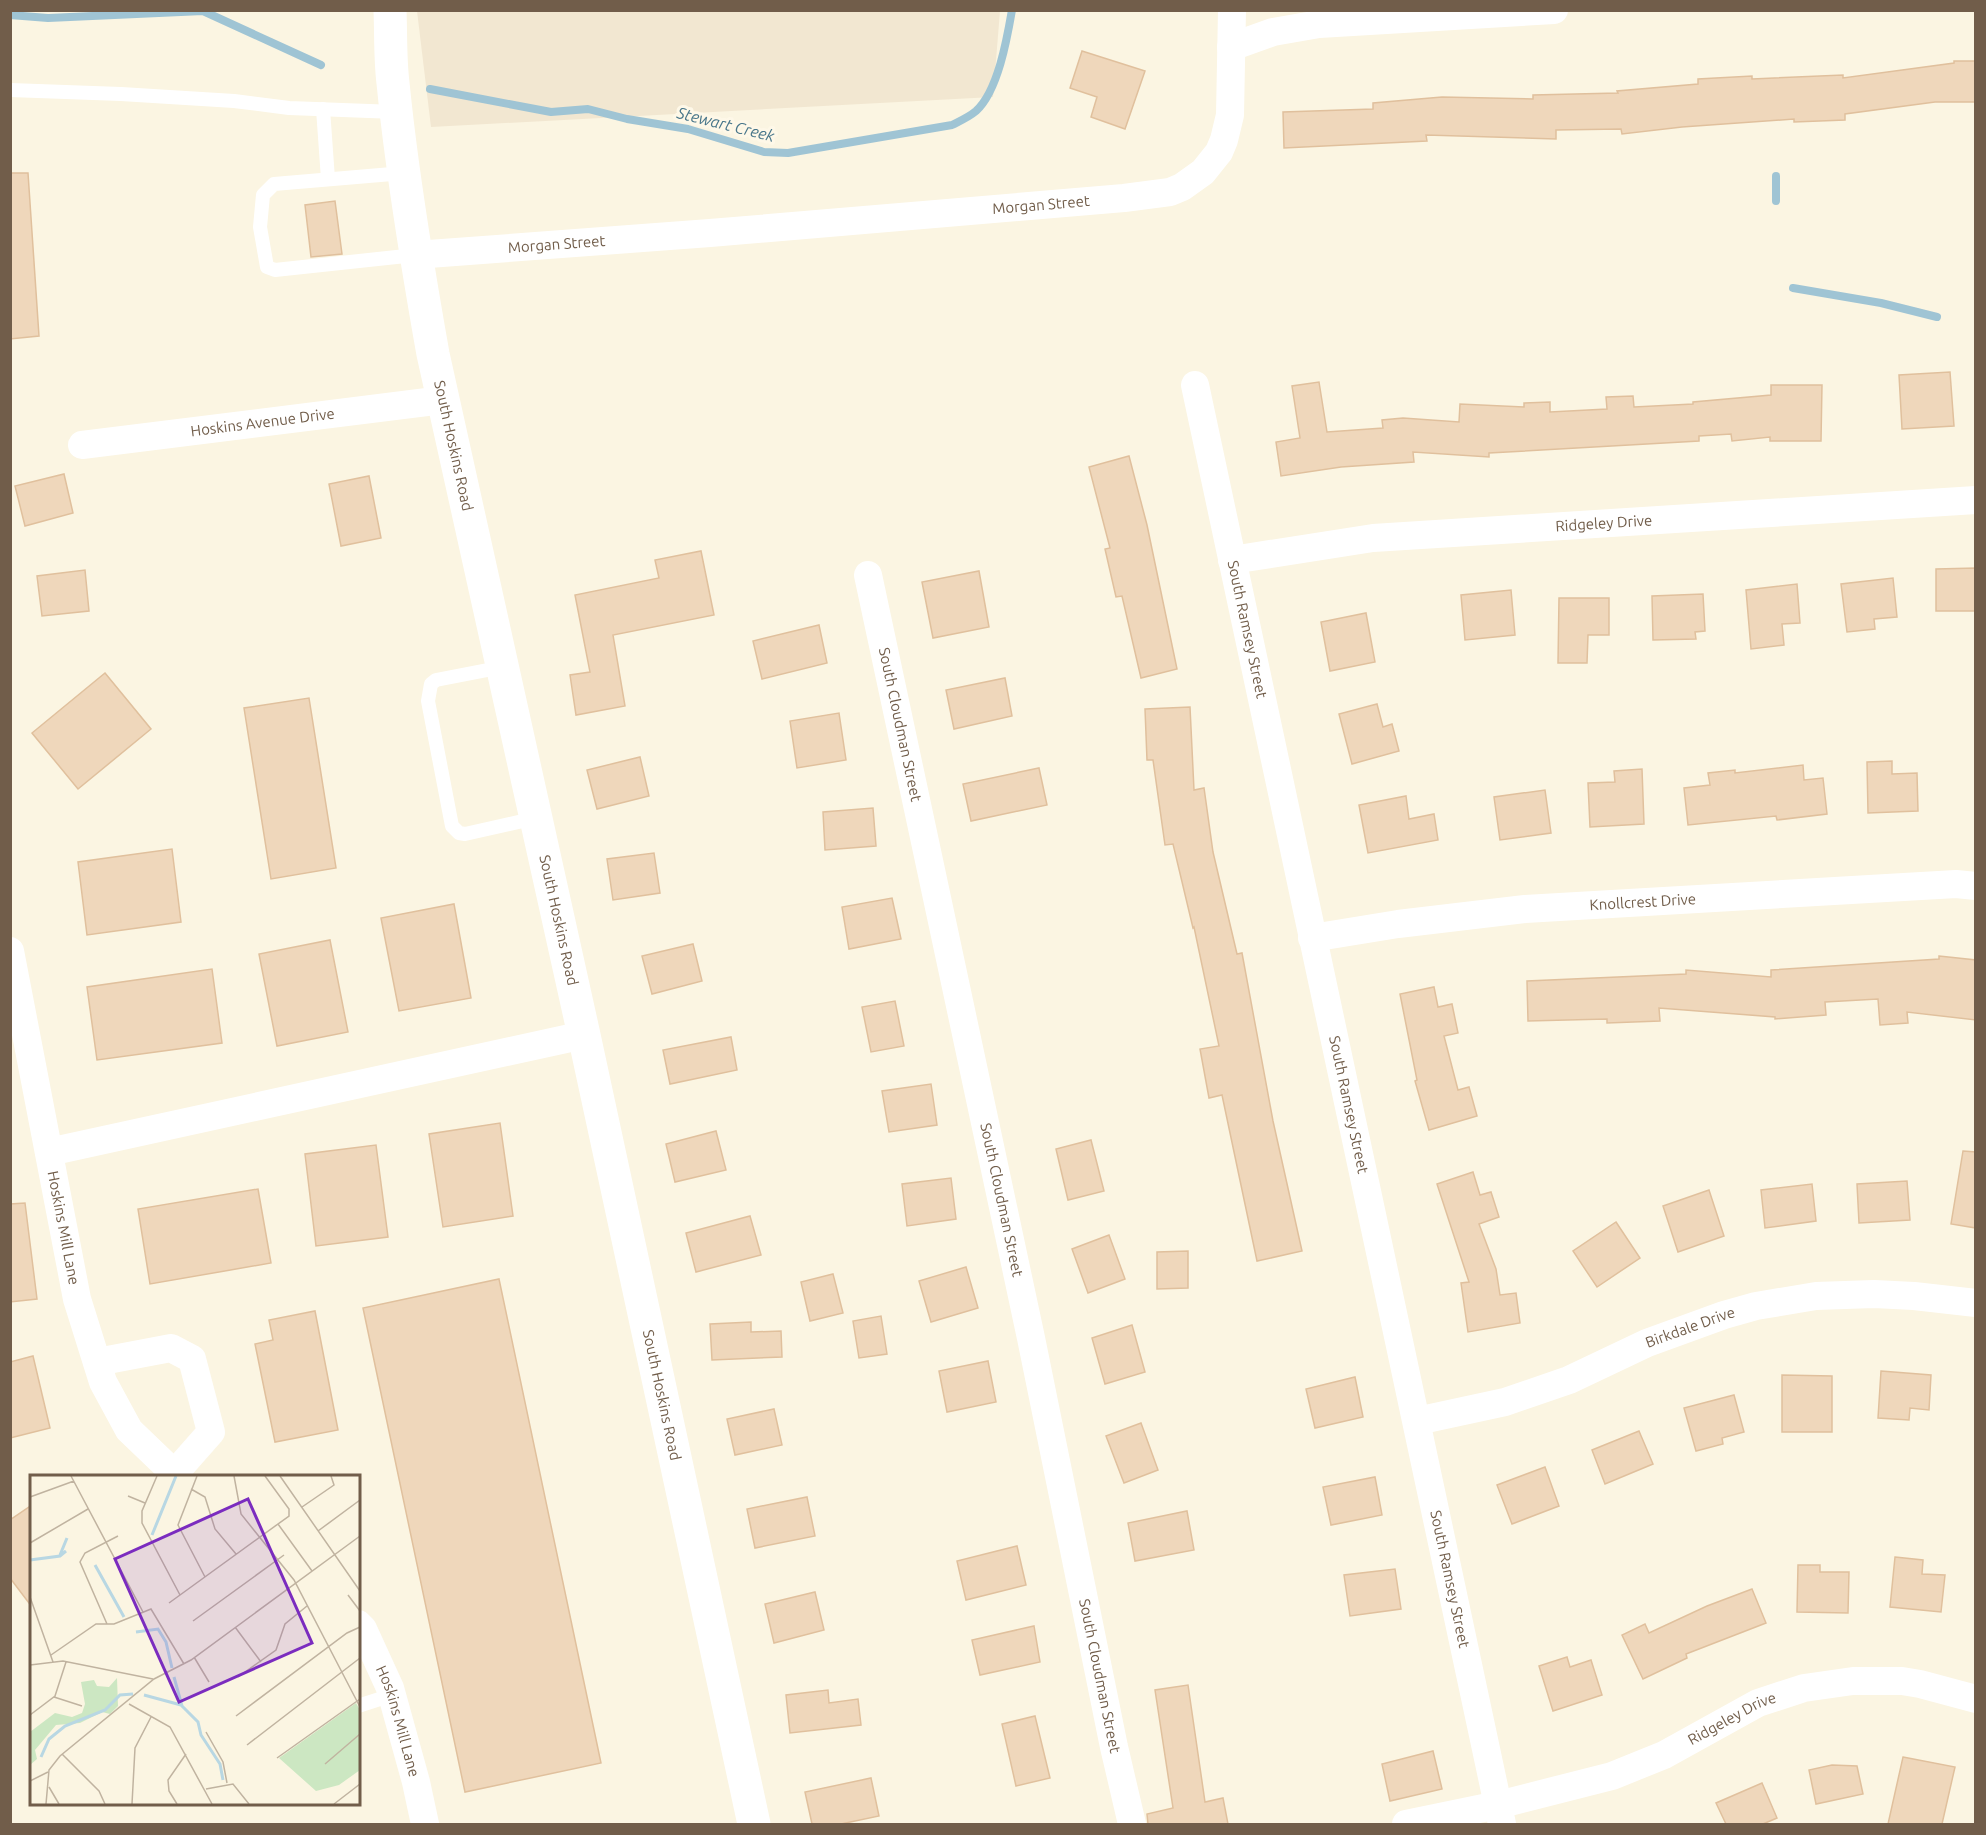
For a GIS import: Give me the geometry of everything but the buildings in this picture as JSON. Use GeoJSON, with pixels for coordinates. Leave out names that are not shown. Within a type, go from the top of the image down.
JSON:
{"type":"FeatureCollection","features":[{"type":"Feature","properties":{"kind":"street","name":"South Hoskins Road"},"geometry":{"type":"LineString","coordinates":[[390,10],[392,81],[415,255],[443,400],[584,1035],[754,1824]]}},
{"type":"Feature","properties":{"kind":"street","name":"Morgan Street"},"geometry":{"type":"LineString","coordinates":[[415,255],[721,232],[1124,198],[1170,192],[1182,187],[1203,172],[1219,152],[1224,140],[1230,115],[1232,10]]}},
{"type":"Feature","properties":{"kind":"street"},"geometry":{"type":"LineString","coordinates":[[1231,47],[1273,32],[1319,24],[1554,10]]}},
{"type":"Feature","properties":{"kind":"street","name":"South Ramsey Street"},"geometry":{"type":"LineString","coordinates":[[1195,385],[1500,1815]]}},
{"type":"Feature","properties":{"kind":"street","name":"Hoskins Avenue Drive"},"geometry":{"type":"LineString","coordinates":[[82,445],[443,400]]}},
{"type":"Feature","properties":{"kind":"street","name":"Ridgeley Drive"},"geometry":{"type":"LineString","coordinates":[[1232,560],[1373,538],[1976,500]]}},
{"type":"Feature","properties":{"kind":"street","name":"South Cloudman Street"},"geometry":{"type":"LineString","coordinates":[[868,575],[1132,1824]]}},
{"type":"Feature","properties":{"kind":"street","name":"Knollcrest Drive"},"geometry":{"type":"LineString","coordinates":[[1312,938],[1398,924],[1525,909],[1944,884],[1976,885]]}},
{"type":"Feature","properties":{"kind":"street","name":"Hoskins Mill Lane"},"geometry":{"type":"LineString","coordinates":[[10,951],[77,1299],[103,1382],[129,1430],[176,1475]]}},
{"type":"Feature","properties":{"kind":"street"},"geometry":{"type":"LineString","coordinates":[[49,1152],[584,1035]]}},
{"type":"Feature","properties":{"kind":"street","name":"Birkdale Drive"},"geometry":{"type":"LineString","coordinates":[[1417,1421],[1505,1402],[1569,1380],[1647,1343],[1756,1306],[1816,1296],[1863,1294],[1914,1296],[1976,1303]]}},
{"type":"Feature","properties":{"kind":"street"},"geometry":{"type":"LineString","coordinates":[[97,1362],[171,1348],[192,1359],[211,1432],[176,1475]]}},
{"type":"Feature","properties":{"kind":"street","name":"Hoskins Mill Lane"},"geometry":{"type":"LineString","coordinates":[[360,1626],[392,1695],[425,1824]]}},
{"type":"Feature","properties":{"kind":"street","name":"Ridgeley Drive"},"geometry":{"type":"LineString","coordinates":[[1406,1824],[1500,1815],[1612,1776],[1664,1755],[1758,1703],[1804,1688],[1853,1681],[1902,1682],[1920,1684],[1976,1699]]}},
{"type":"Feature","properties":{"kind":"lane"},"geometry":{"type":"LineString","coordinates":[[10,90],[234,100],[289,108],[396,112]]}},
{"type":"Feature","properties":{"kind":"lane"},"geometry":{"type":"LineString","coordinates":[[323,109],[328,180]]}},
{"type":"Feature","properties":{"kind":"lane"},"geometry":{"type":"LineString","coordinates":[[404,173],[274,184],[262,195],[260,227],[267,267],[275,270],[415,255]]}},
{"type":"Feature","properties":{"kind":"lane"},"geometry":{"type":"LineString","coordinates":[[503,667],[436,680],[431,684],[428,701],[452,826],[459,833],[465,834],[536,818]]}},
{"type":"Feature","properties":{"kind":"lane"},"geometry":{"type":"LineString","coordinates":[[360,1705],[392,1695]]}},
{"type":"Feature","properties":{"kind":"shaded area"},"geometry":{"type":"Polygon","coordinates":[[[417,10],[1000,11],[993,97],[431,127],[417,10]]]}},
{"type":"Feature","properties":{"kind":"waterway","name":"Stewart Creek"},"geometry":{"type":"LineString","coordinates":[[430,89],[551,112],[588,109],[627,119],[688,129],[764,152],[788,153],[952,125],[970,115],[984,102],[996,78],[1012,10]]}},
{"type":"Feature","properties":{"kind":"waterway","name":"Stewart Creek"},"geometry":{"type":"LineString","coordinates":[[10,15],[48,18],[203,11],[321,65]]}},
{"type":"Feature","properties":{"kind":"waterway"},"geometry":{"type":"LineString","coordinates":[[1776,176],[1776,201]]}},
{"type":"Feature","properties":{"kind":"waterway"},"geometry":{"type":"LineString","coordinates":[[1793,288],[1881,303],[1937,317]]}}]}
